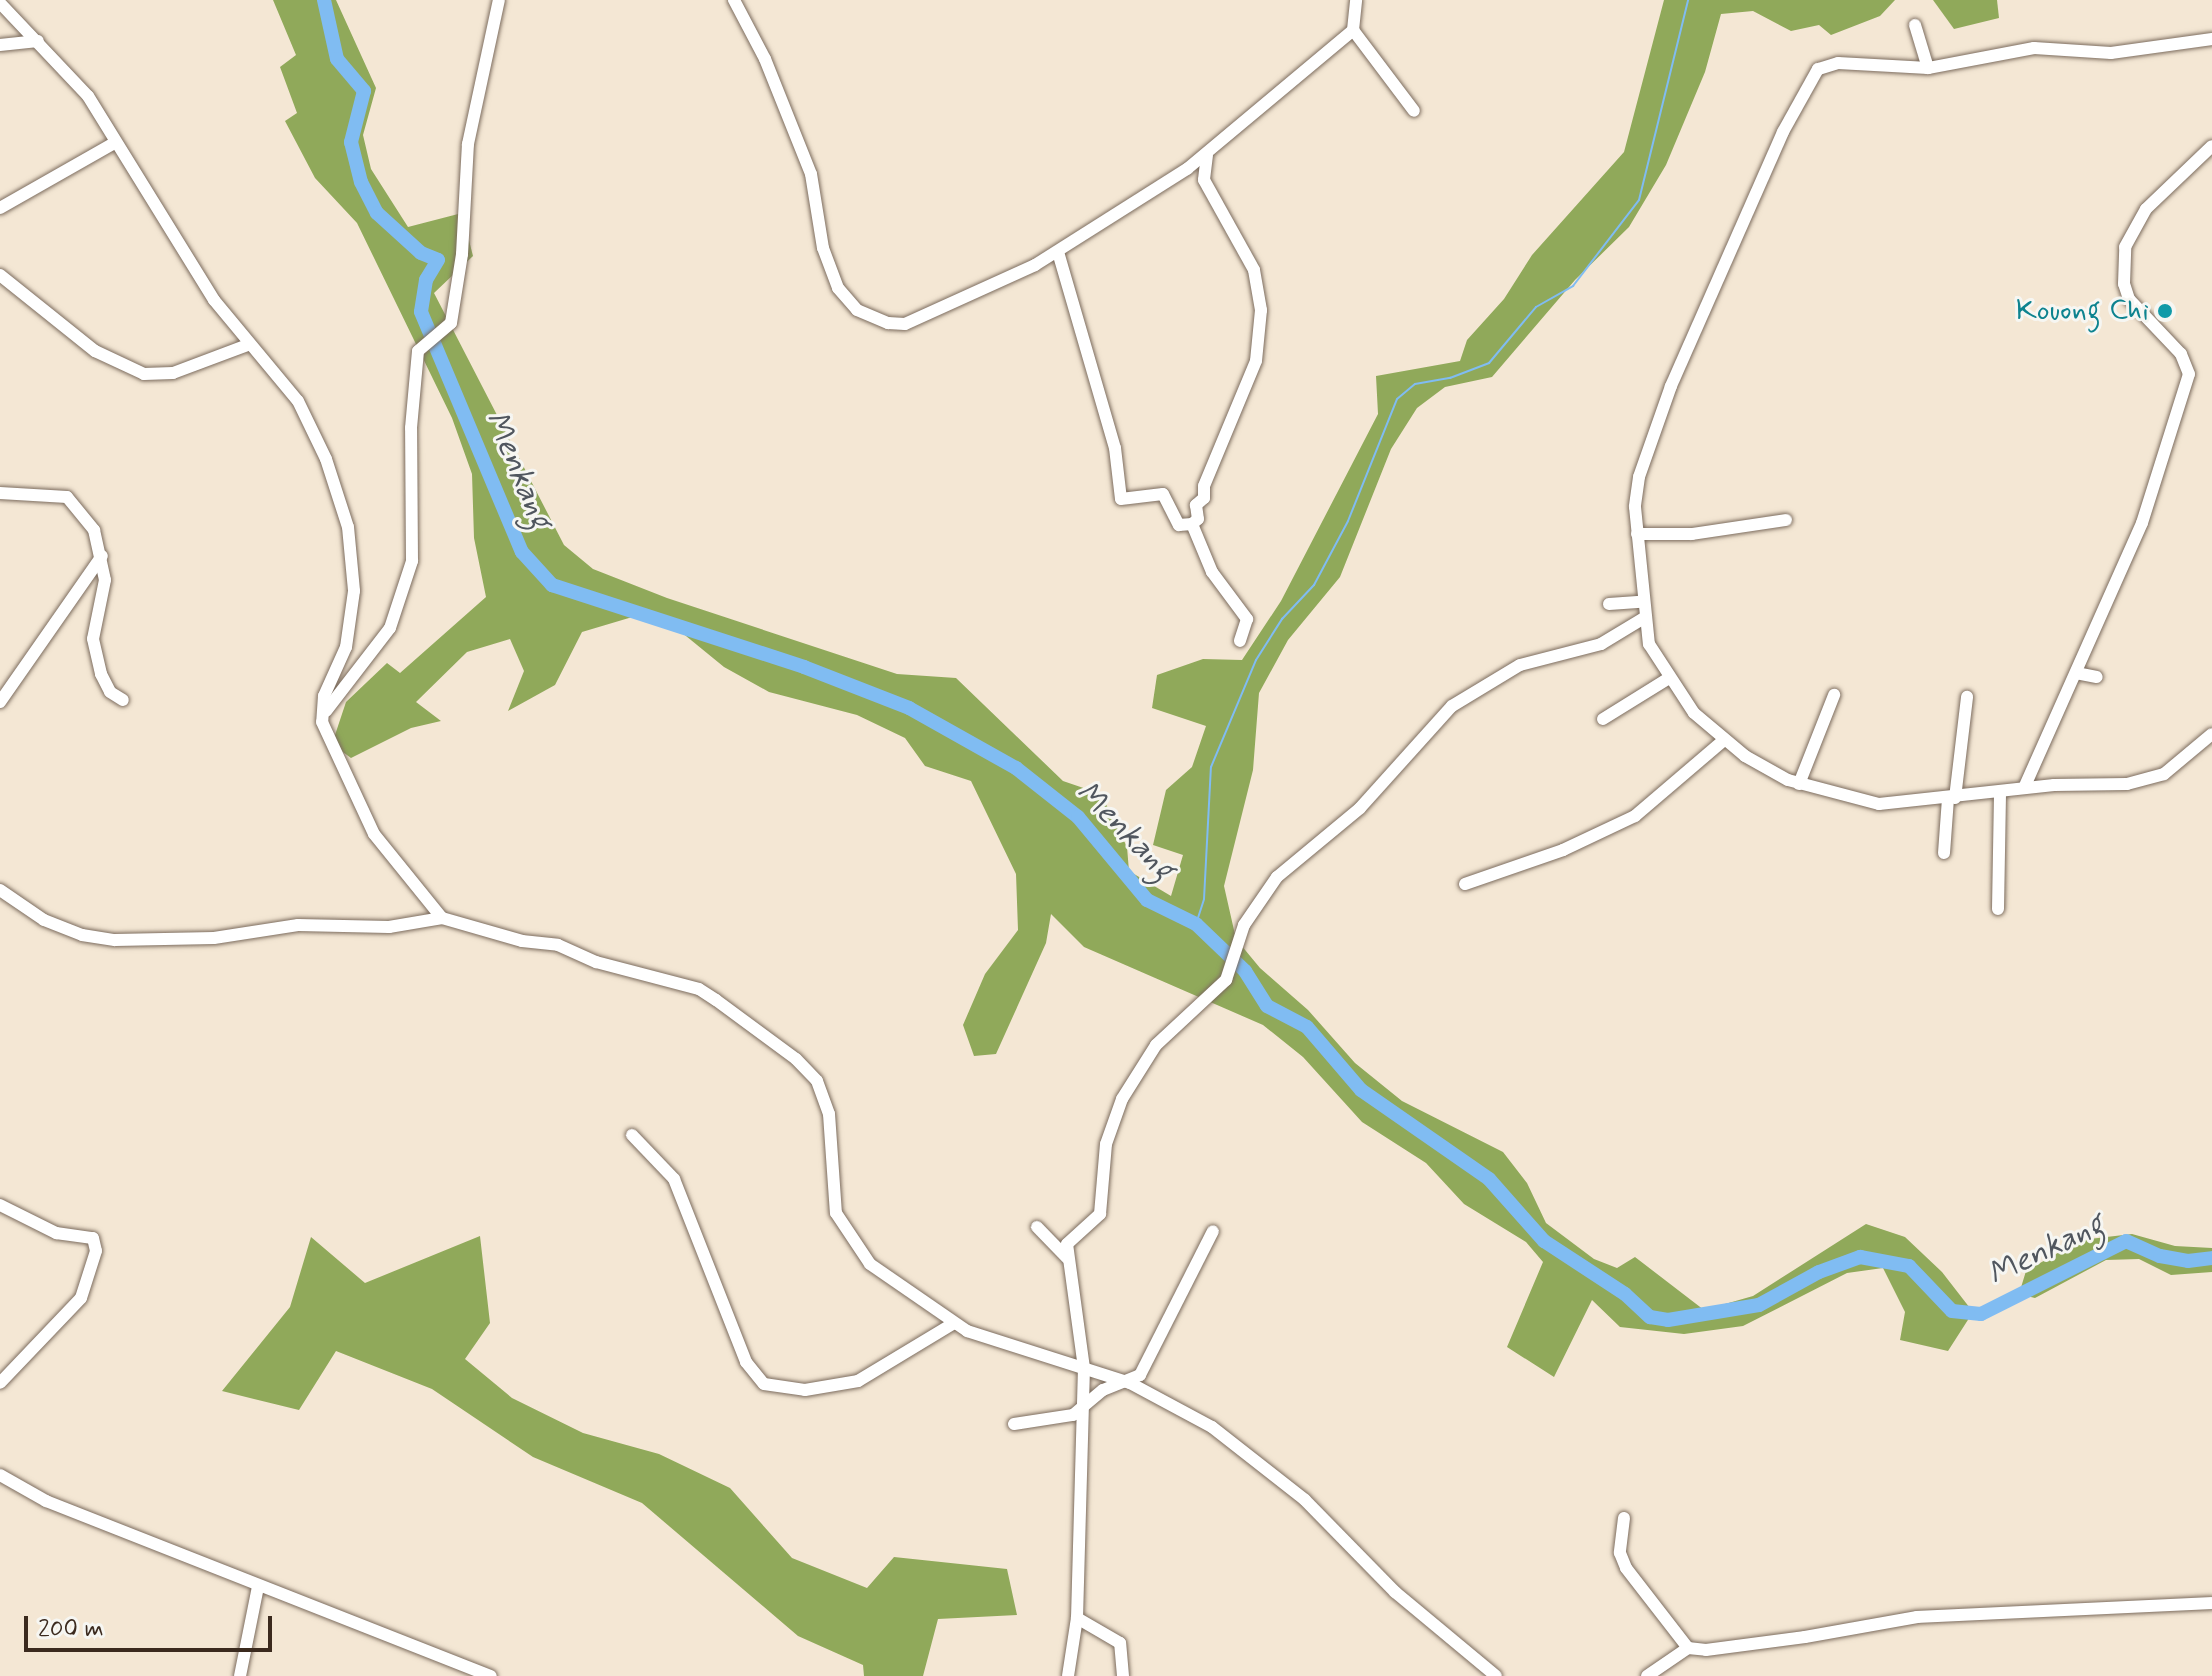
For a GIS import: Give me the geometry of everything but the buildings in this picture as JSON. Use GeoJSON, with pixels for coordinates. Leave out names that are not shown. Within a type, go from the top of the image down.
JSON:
{"type":"FeatureCollection","features":[{"type":"Feature","properties":{"kind":"street"},"geometry":{"type":"LineString","coordinates":[[322,722],[329,701],[390,628],[412,561],[411,428],[418,351],[451,323],[461,268],[468,144],[499,0]]}},
{"type":"Feature","properties":{"kind":"street"},"geometry":{"type":"LineString","coordinates":[[734,0],[765,59],[811,174],[833,279],[857,310],[888,323],[922,319],[1058,252],[1207,155],[1353,30]]}},
{"type":"Feature","properties":{"kind":"street"},"geometry":{"type":"LineString","coordinates":[[1356,0],[1353,30],[1414,111]]}},
{"type":"Feature","properties":{"kind":"street"},"geometry":{"type":"LineString","coordinates":[[0,3],[80,86],[248,345],[298,401],[326,459],[348,527],[353,561],[351,617],[346,647],[324,696],[322,722],[374,834],[442,918]]}},
{"type":"Feature","properties":{"kind":"street"},"geometry":{"type":"LineString","coordinates":[[1915,25],[1928,68]]}},
{"type":"Feature","properties":{"kind":"street"},"geometry":{"type":"LineString","coordinates":[[2212,39],[2111,53],[2034,48],[1928,68],[1838,63],[1818,69],[1803,90],[1659,415],[1635,492],[1641,602],[1649,644],[1694,713],[1724,740],[1799,784],[1872,804],[1952,798],[2024,788],[2147,781],[2184,762],[2212,734]]}},
{"type":"Feature","properties":{"kind":"street"},"geometry":{"type":"LineString","coordinates":[[0,45],[38,41]]}},
{"type":"Feature","properties":{"kind":"street"},"geometry":{"type":"LineString","coordinates":[[0,208],[116,142]]}},
{"type":"Feature","properties":{"kind":"street"},"geometry":{"type":"LineString","coordinates":[[2024,788],[2142,523],[2189,374],[2181,354],[2129,299],[2124,284],[2125,247],[2146,209],[2212,146]]}},
{"type":"Feature","properties":{"kind":"street"},"geometry":{"type":"LineString","coordinates":[[1058,252],[1115,448],[1121,499],[1163,494],[1179,525],[1192,524],[1197,521],[1196,505],[1204,498],[1204,486],[1256,361],[1261,334],[1254,270],[1204,180],[1207,155]]}},
{"type":"Feature","properties":{"kind":"street"},"geometry":{"type":"LineString","coordinates":[[0,275],[95,351],[144,374],[173,373],[248,345]]}},
{"type":"Feature","properties":{"kind":"street"},"geometry":{"type":"LineString","coordinates":[[0,493],[43,492],[71,499],[94,530],[102,553],[105,593],[93,639],[101,674],[110,692],[123,700]]}},
{"type":"Feature","properties":{"kind":"street"},"geometry":{"type":"LineString","coordinates":[[1637,534],[1692,534],[1786,520]]}},
{"type":"Feature","properties":{"kind":"street"},"geometry":{"type":"LineString","coordinates":[[1192,524],[1212,572],[1247,619],[1240,641]]}},
{"type":"Feature","properties":{"kind":"street"},"geometry":{"type":"LineString","coordinates":[[0,702],[102,553]]}},
{"type":"Feature","properties":{"kind":"street"},"geometry":{"type":"LineString","coordinates":[[1609,604],[1641,602]]}},
{"type":"Feature","properties":{"kind":"street"},"geometry":{"type":"LineString","coordinates":[[1068,1676],[1077,1618],[1084,1368],[1069,1260],[1069,1237],[1100,1214],[1106,1144],[1122,1099],[1156,1045],[1220,989],[1231,967],[1244,925],[1277,877],[1360,808],[1452,706],[1520,665],[1601,644],[1644,618]]}},
{"type":"Feature","properties":{"kind":"street"},"geometry":{"type":"LineString","coordinates":[[2076,673],[2097,677]]}},
{"type":"Feature","properties":{"kind":"street"},"geometry":{"type":"LineString","coordinates":[[1603,719],[1669,678]]}},
{"type":"Feature","properties":{"kind":"street"},"geometry":{"type":"LineString","coordinates":[[1799,784],[1834,695]]}},
{"type":"Feature","properties":{"kind":"street"},"geometry":{"type":"LineString","coordinates":[[1944,853],[1967,697]]}},
{"type":"Feature","properties":{"kind":"street"},"geometry":{"type":"LineString","coordinates":[[1465,884],[1563,850],[1635,816],[1724,740]]}},
{"type":"Feature","properties":{"kind":"street"},"geometry":{"type":"LineString","coordinates":[[1998,909],[2000,792]]}},
{"type":"Feature","properties":{"kind":"street"},"geometry":{"type":"LineString","coordinates":[[0,890],[44,920],[82,935],[115,940],[214,938],[298,925],[389,927],[442,918],[522,941],[558,945],[596,962],[699,989],[796,1059],[817,1081],[829,1114],[832,1195],[852,1244],[888,1278],[954,1323],[985,1339],[1130,1383],[1202,1421],[1260,1463],[1395,1592],[1496,1676]]}},
{"type":"Feature","properties":{"kind":"street"},"geometry":{"type":"LineString","coordinates":[[632,1135],[674,1179],[746,1362],[764,1384],[805,1390],[858,1381],[954,1323]]}},
{"type":"Feature","properties":{"kind":"street"},"geometry":{"type":"LineString","coordinates":[[0,1205],[56,1233],[93,1238],[96,1251],[81,1298],[0,1383]]}},
{"type":"Feature","properties":{"kind":"street"},"geometry":{"type":"LineString","coordinates":[[1037,1227],[1069,1260]]}},
{"type":"Feature","properties":{"kind":"street"},"geometry":{"type":"LineString","coordinates":[[1014,1424],[1081,1411],[1103,1390],[1130,1383],[1147,1363],[1213,1231]]}},
{"type":"Feature","properties":{"kind":"street"},"geometry":{"type":"LineString","coordinates":[[0,1475],[46,1501],[258,1587],[491,1676]]}},
{"type":"Feature","properties":{"kind":"street"},"geometry":{"type":"LineString","coordinates":[[1624,1518],[1620,1553],[1626,1568],[1688,1648]]}},
{"type":"Feature","properties":{"kind":"street"},"geometry":{"type":"LineString","coordinates":[[240,1676],[258,1587]]}},
{"type":"Feature","properties":{"kind":"street"},"geometry":{"type":"LineString","coordinates":[[1647,1676],[1688,1648],[1706,1650],[1805,1637],[1917,1617],[2212,1603]]}},
{"type":"Feature","properties":{"kind":"street"},"geometry":{"type":"LineString","coordinates":[[1077,1618],[1120,1643],[1123,1676]]}},
{"type":"Feature","properties":{"kind":"green space"},"geometry":{"type":"Polygon","coordinates":[[[273,0],[336,0],[376,88],[363,135],[371,169],[408,227],[462,213],[473,256],[434,293],[564,545],[593,569],[667,598],[897,674],[956,678],[1063,781],[1101,794],[1127,847],[1129,871],[1171,896],[1183,855],[1153,845],[1166,790],[1192,767],[1206,726],[1152,708],[1157,675],[1203,659],[1242,660],[1281,601],[1378,414],[1376,376],[1460,361],[1467,340],[1504,299],[1532,255],[1624,152],[1664,0],[1895,0],[1880,16],[1831,35],[1819,25],[1791,31],[1753,11],[1721,14],[1705,72],[1666,165],[1629,227],[1575,280],[1492,377],[1445,387],[1417,408],[1391,449],[1340,577],[1288,640],[1259,693],[1253,770],[1224,886],[1236,939],[1260,968],[1308,1010],[1355,1063],[1402,1101],[1503,1152],[1527,1183],[1546,1223],[1594,1259],[1617,1268],[1635,1257],[1704,1310],[1753,1296],[1866,1224],[1905,1237],[1942,1272],[1973,1312],[1948,1351],[1900,1340],[1905,1312],[1883,1268],[1847,1273],[1743,1326],[1684,1334],[1620,1327],[1592,1300],[1554,1377],[1507,1347],[1543,1262],[1526,1242],[1464,1204],[1426,1163],[1362,1122],[1303,1057],[1263,1025],[1084,947],[1051,914],[1046,943],[996,1054],[974,1056],[963,1025],[985,974],[1018,930],[1016,874],[971,781],[925,766],[905,738],[857,715],[769,692],[724,667],[675,627],[639,615],[582,632],[555,685],[508,711],[524,671],[510,639],[467,652],[416,702],[441,721],[411,728],[351,758],[332,744],[346,702],[387,663],[400,673],[486,597],[474,538],[472,474],[452,418],[357,223],[315,178],[285,121],[297,113],[280,67],[296,55],[273,0]]]}},
{"type":"Feature","properties":{"kind":"green space"},"geometry":{"type":"Polygon","coordinates":[[[1933,0],[1997,0],[1999,18],[1954,29],[1933,0]]]}},
{"type":"Feature","properties":{"kind":"green space"},"geometry":{"type":"Polygon","coordinates":[[[2132,1234],[2175,1246],[2212,1248],[2212,1272],[2171,1275],[2139,1259],[2106,1260],[2035,1298],[2019,1294],[2026,1271],[2081,1240],[2132,1234]]]}},
{"type":"Feature","properties":{"kind":"green space"},"geometry":{"type":"Polygon","coordinates":[[[480,1236],[490,1323],[465,1359],[512,1398],[583,1433],[659,1454],[730,1488],[792,1558],[867,1588],[894,1557],[1007,1569],[1017,1615],[938,1619],[923,1676],[864,1676],[863,1665],[798,1636],[642,1503],[533,1457],[432,1389],[336,1351],[299,1410],[222,1391],[290,1307],[311,1237],[365,1283],[480,1236]]]}},
{"type":"Feature","properties":{"kind":"waterway","name":"Menkang"},"geometry":{"type":"LineString","coordinates":[[324,0],[337,59],[364,91],[351,142],[361,182],[377,213],[421,253],[438,260],[426,280],[421,312],[522,552],[552,585],[804,667],[909,708],[1016,768],[1078,817],[1147,900],[1196,924],[1245,971],[1267,1006],[1307,1027],[1361,1090],[1489,1179],[1544,1241],[1625,1294],[1650,1317],[1668,1320],[1759,1305],[1819,1272],[1860,1257],[1909,1266],[1952,1311],[1981,1314],[2126,1241],[2160,1256],[2188,1261],[2212,1258]]}},
{"type":"Feature","properties":{"kind":"waterway"},"geometry":{"type":"LineString","coordinates":[[1196,924],[1204,899],[1211,767],[1256,660],[1282,619],[1314,585],[1348,521],[1397,399],[1415,384],[1450,378],[1489,363],[1536,307],[1573,286],[1639,200],[1688,0]]}},
{"type":"Feature","properties":{"kind":"place","name":"Kouong Chi"},"geometry":{"type":"Point","coordinates":[2165,311]}}]}
